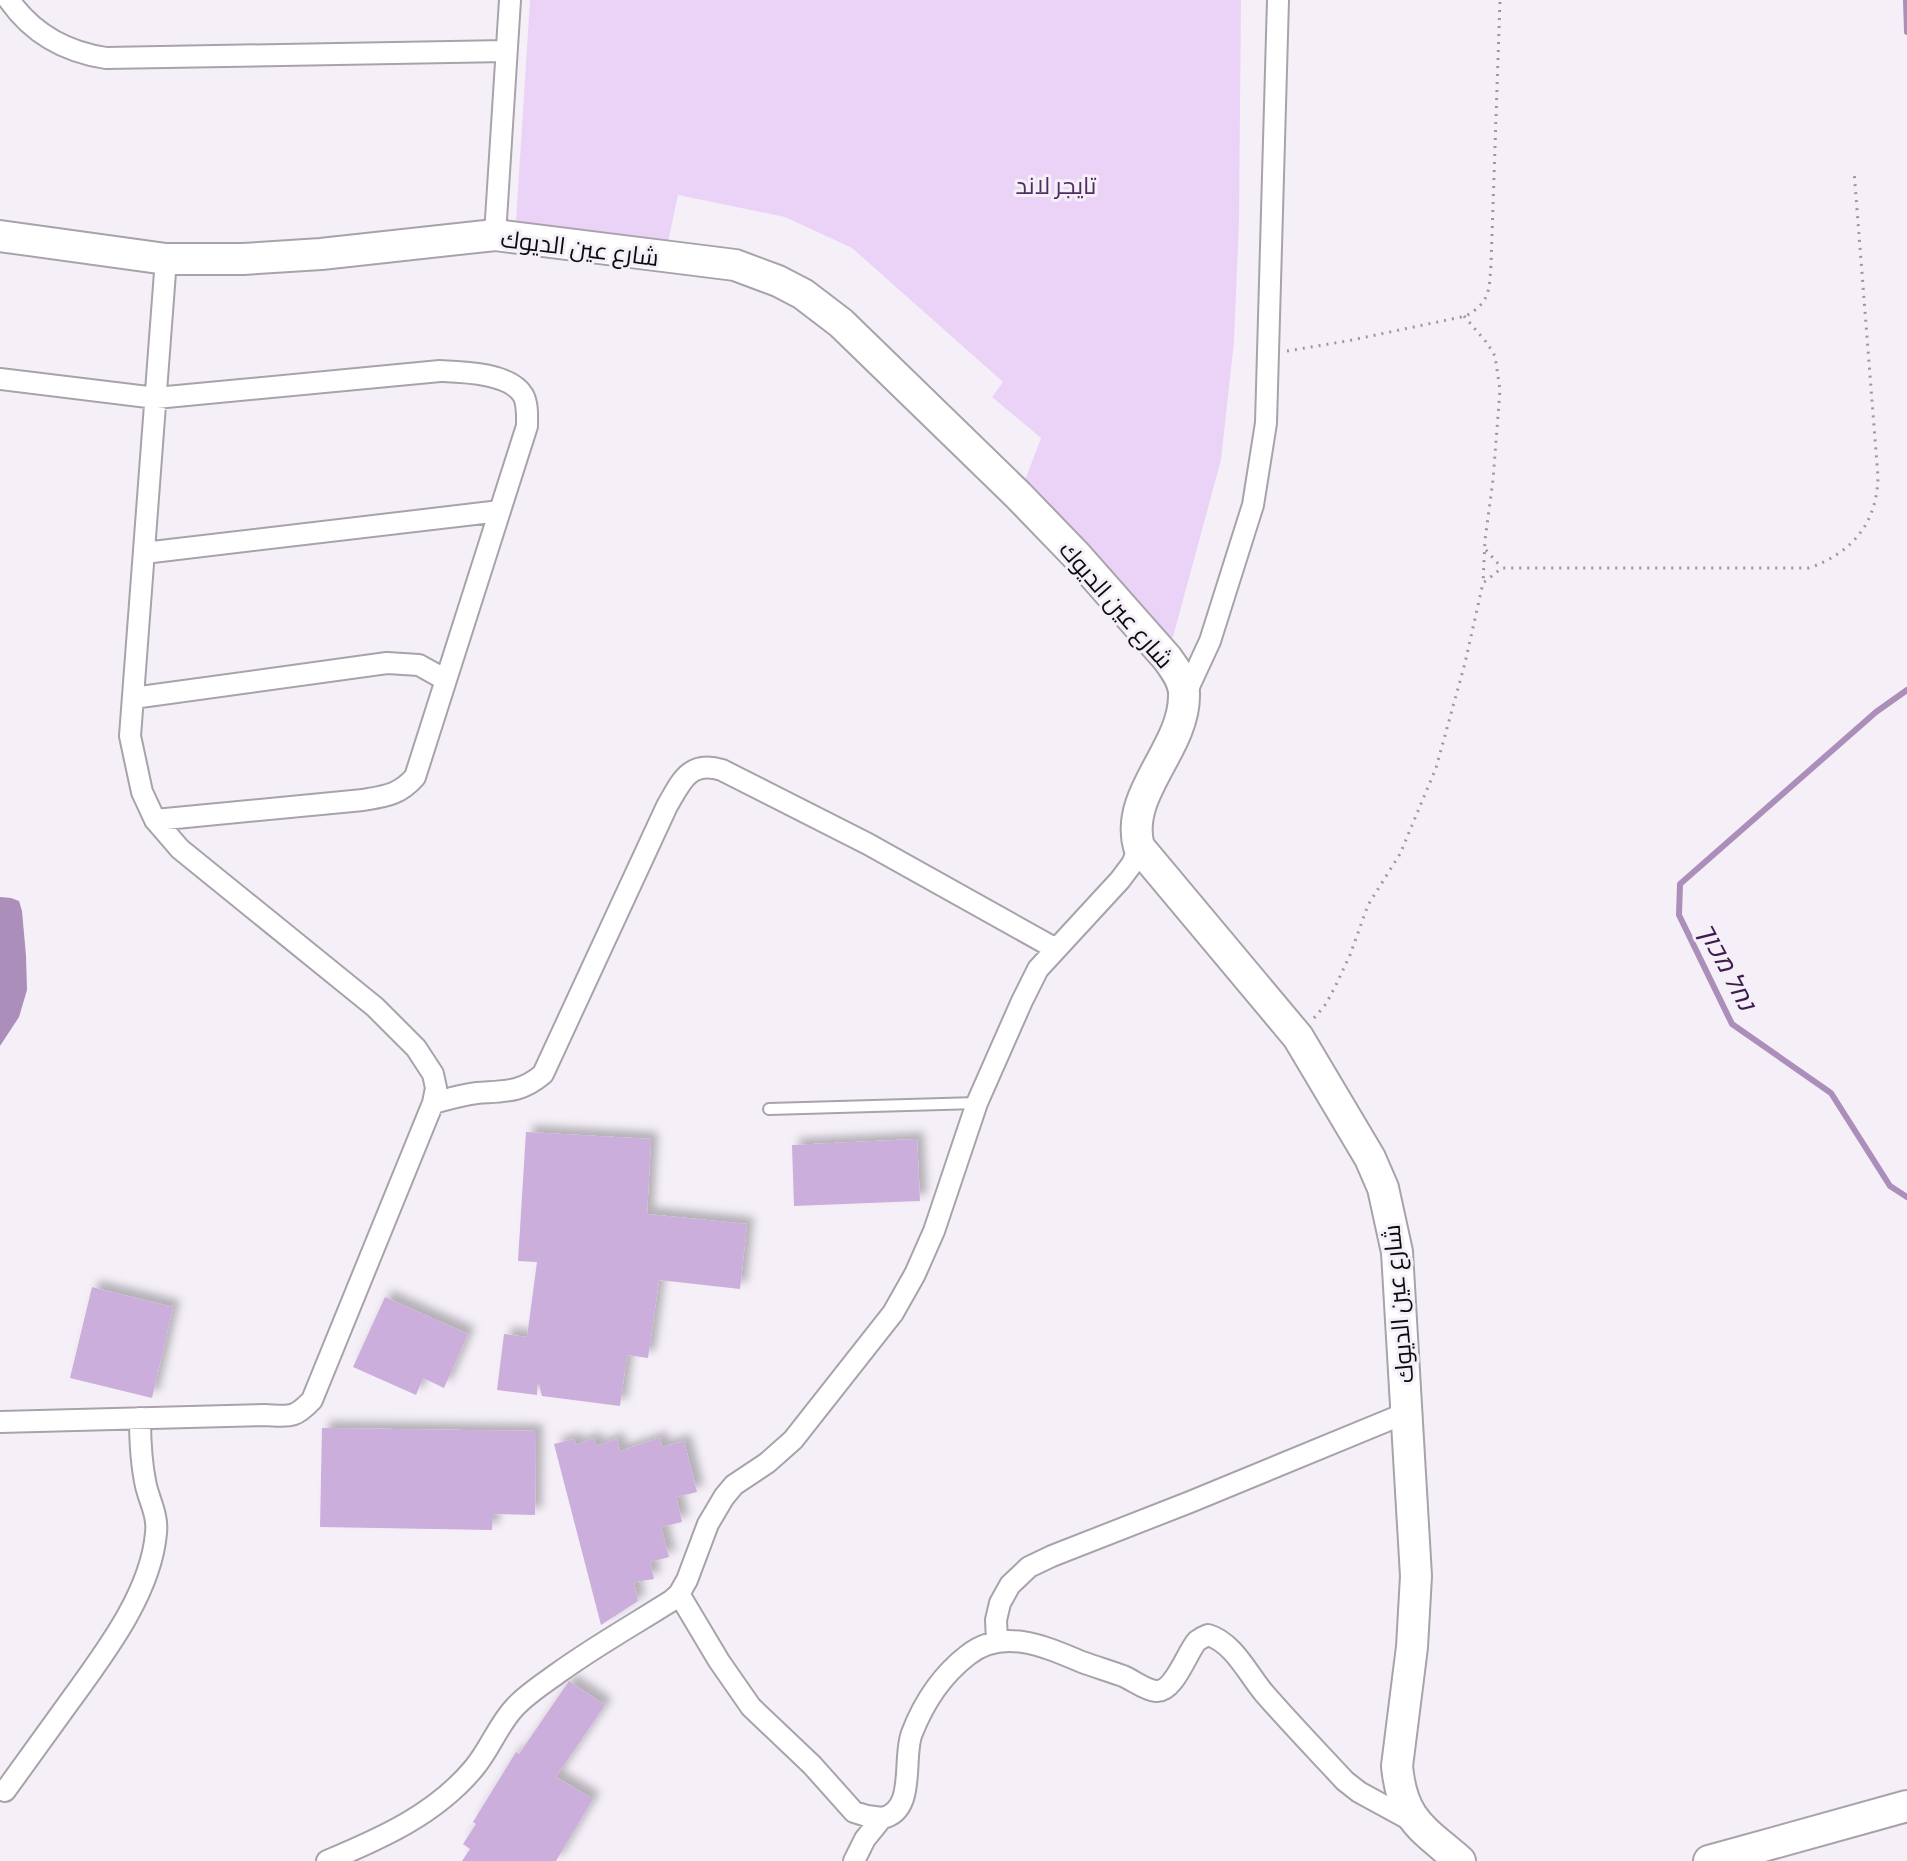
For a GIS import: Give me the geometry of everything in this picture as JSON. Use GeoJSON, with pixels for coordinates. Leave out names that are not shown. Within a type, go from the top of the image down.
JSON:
{"type":"FeatureCollection","features":[{"type":"Feature","properties":{"kind":"street"},"geometry":{"type":"LineString","coordinates":[[9,0],[27,23],[41,33],[68,49],[106,58],[506,51]]}},
{"type":"Feature","properties":{"kind":"street"},"geometry":{"type":"LineString","coordinates":[[495,235],[510,0]]}},
{"type":"Feature","properties":{"kind":"street"},"geometry":{"type":"LineString","coordinates":[[1185,695],[1210,641],[1253,505],[1266,423],[1278,0]]}},
{"type":"Feature","properties":{"kind":"street","name":"شارع عين الديوك"},"geometry":{"type":"LineString","coordinates":[[0,236],[166,259],[243,259],[321,254],[495,235],[735,265],[803,294],[841,323],[1076,555],[1167,658],[1179,674],[1185,695],[1179,721],[1146,793],[1137,821],[1139,847],[1298,1037],[1370,1158],[1383,1188],[1397,1252],[1416,1576],[1412,1647],[1397,1766],[1398,1783],[1405,1807],[1417,1824],[1460,1861]]}},
{"type":"Feature","properties":{"kind":"street"},"geometry":{"type":"LineString","coordinates":[[0,1422],[293,1416],[303,1410],[312,1400],[433,1103],[436,1088],[433,1074],[416,1048],[375,1007],[180,849],[155,820],[142,792],[130,736],[166,259]]}},
{"type":"Feature","properties":{"kind":"street"},"geometry":{"type":"LineString","coordinates":[[0,379],[156,398],[440,371],[491,376],[511,384],[523,394],[527,426],[415,777],[391,795],[155,820]]}},
{"type":"Feature","properties":{"kind":"street"},"geometry":{"type":"LineString","coordinates":[[144,553],[500,511]]}},
{"type":"Feature","properties":{"kind":"street"},"geometry":{"type":"LineString","coordinates":[[133,698],[387,663],[419,665],[446,680]]}},
{"type":"Feature","properties":{"kind":"street"},"geometry":{"type":"LineString","coordinates":[[433,1103],[456,1096],[519,1089],[543,1074],[667,806],[688,773],[698,768],[722,770],[868,844],[1056,949]]}},
{"type":"Feature","properties":{"kind":"street"},"geometry":{"type":"LineString","coordinates":[[327,1861],[369,1852],[452,1792],[482,1758],[497,1730],[515,1707],[587,1652],[679,1594],[708,1524],[724,1497],[734,1485],[767,1463],[793,1440],[893,1313],[934,1231],[977,1103],[1038,969],[1120,880],[1132,864],[1139,847]]}},
{"type":"Feature","properties":{"kind":"street"},"geometry":{"type":"LineString","coordinates":[[997,1641],[996,1620],[1000,1603],[1010,1585],[1029,1567],[1406,1413]]}},
{"type":"Feature","properties":{"kind":"street"},"geometry":{"type":"LineString","coordinates":[[5,1791],[124,1623],[152,1556],[157,1530],[141,1462],[140,1418]]}},
{"type":"Feature","properties":{"kind":"street"},"geometry":{"type":"LineString","coordinates":[[679,1594],[751,1707],[812,1765],[854,1812],[882,1818],[892,1816],[899,1807],[907,1783],[908,1744],[926,1702],[940,1681],[978,1647],[997,1641],[1030,1642],[1156,1691],[1164,1690],[1172,1683],[1197,1642],[1208,1635],[1223,1643],[1345,1781],[1417,1824]]}},
{"type":"Feature","properties":{"kind":"street"},"geometry":{"type":"LineString","coordinates":[[1709,1861],[1907,1806]]}},
{"type":"Feature","properties":{"kind":"street"},"geometry":{"type":"LineString","coordinates":[[854,1861],[865,1839],[882,1818]]}},
{"type":"Feature","properties":{"kind":"lane"},"geometry":{"type":"LineString","coordinates":[[769,1109],[977,1103]]}},
{"type":"Feature","properties":{"kind":"path"},"geometry":{"type":"LineString","coordinates":[[1267,351],[1291,351],[1464,316],[1481,307],[1489,292],[1500,0]]}},
{"type":"Feature","properties":{"kind":"path"},"geometry":{"type":"LineString","coordinates":[[1483,583],[1502,568],[1809,568],[1844,551],[1857,538],[1874,506],[1878,477],[1854,171]]}},
{"type":"Feature","properties":{"kind":"path"},"geometry":{"type":"LineString","coordinates":[[1298,1037],[1326,1004],[1350,955],[1368,905],[1400,854],[1436,768],[1465,663],[1483,583],[1500,390],[1495,356],[1464,316]]}},
{"type":"Feature","properties":{"kind":"path"},"geometry":{"type":"LineString","coordinates":[[1486,550],[1502,568]]}},
{"type":"Feature","properties":{"kind":"green space","name":"تايجر لاند"},"geometry":{"type":"Polygon","coordinates":[[[530,0],[1241,0],[1239,221],[1234,341],[1221,460],[1173,637],[1159,637],[1022,488],[1041,438],[992,397],[1003,382],[852,248],[785,217],[678,195],[667,247],[516,221],[530,0]]]}},
{"type":"Feature","properties":{"kind":"shaded area"},"geometry":{"type":"Polygon","coordinates":[[[0,897],[19,901],[22,911],[27,990],[19,1017],[0,1046],[0,897]]]}},
{"type":"Feature","properties":{"kind":"building"},"geometry":{"type":"Polygon","coordinates":[[[526,1132],[651,1139],[647,1214],[747,1224],[740,1289],[659,1280],[648,1358],[627,1355],[620,1406],[542,1396],[539,1384],[537,1395],[497,1390],[504,1334],[527,1337],[537,1262],[518,1261],[526,1132]]]}},
{"type":"Feature","properties":{"kind":"building"},"geometry":{"type":"Polygon","coordinates":[[[917,1139],[920,1201],[794,1206],[792,1145],[917,1139]]]}},
{"type":"Feature","properties":{"kind":"building"},"geometry":{"type":"Polygon","coordinates":[[[92,1287],[173,1307],[152,1398],[70,1378],[92,1287]]]}},
{"type":"Feature","properties":{"kind":"building"},"geometry":{"type":"Polygon","coordinates":[[[385,1297],[468,1334],[444,1388],[423,1378],[416,1395],[353,1367],[385,1297]]]}},
{"type":"Feature","properties":{"kind":"building"},"geometry":{"type":"Polygon","coordinates":[[[322,1428],[536,1431],[535,1515],[493,1514],[492,1530],[320,1527],[322,1428]]]}},
{"type":"Feature","properties":{"kind":"building"},"geometry":{"type":"Polygon","coordinates":[[[594,1438],[596,1446],[617,1439],[620,1451],[660,1438],[662,1447],[684,1441],[697,1492],[676,1497],[682,1522],[661,1527],[669,1557],[650,1562],[654,1579],[634,1582],[638,1601],[601,1625],[554,1444],[574,1439],[576,1445],[594,1438]]]}},
{"type":"Feature","properties":{"kind":"building"},"geometry":{"type":"Polygon","coordinates":[[[569,1681],[605,1705],[556,1777],[593,1799],[556,1861],[462,1861],[470,1849],[463,1844],[476,1824],[473,1822],[516,1752],[519,1754],[569,1681]]]}},
{"type":"Feature","properties":{"kind":"waterway","name":"נחל מכוך"},"geometry":{"type":"LineString","coordinates":[[1906,0],[1907,32]]}},
{"type":"Feature","properties":{"kind":"waterway","name":"נחל מכוך"},"geometry":{"type":"LineString","coordinates":[[1907,690],[1876,712],[1680,884],[1679,915],[1732,1024],[1831,1093],[1890,1186],[1907,1197]]}}]}
